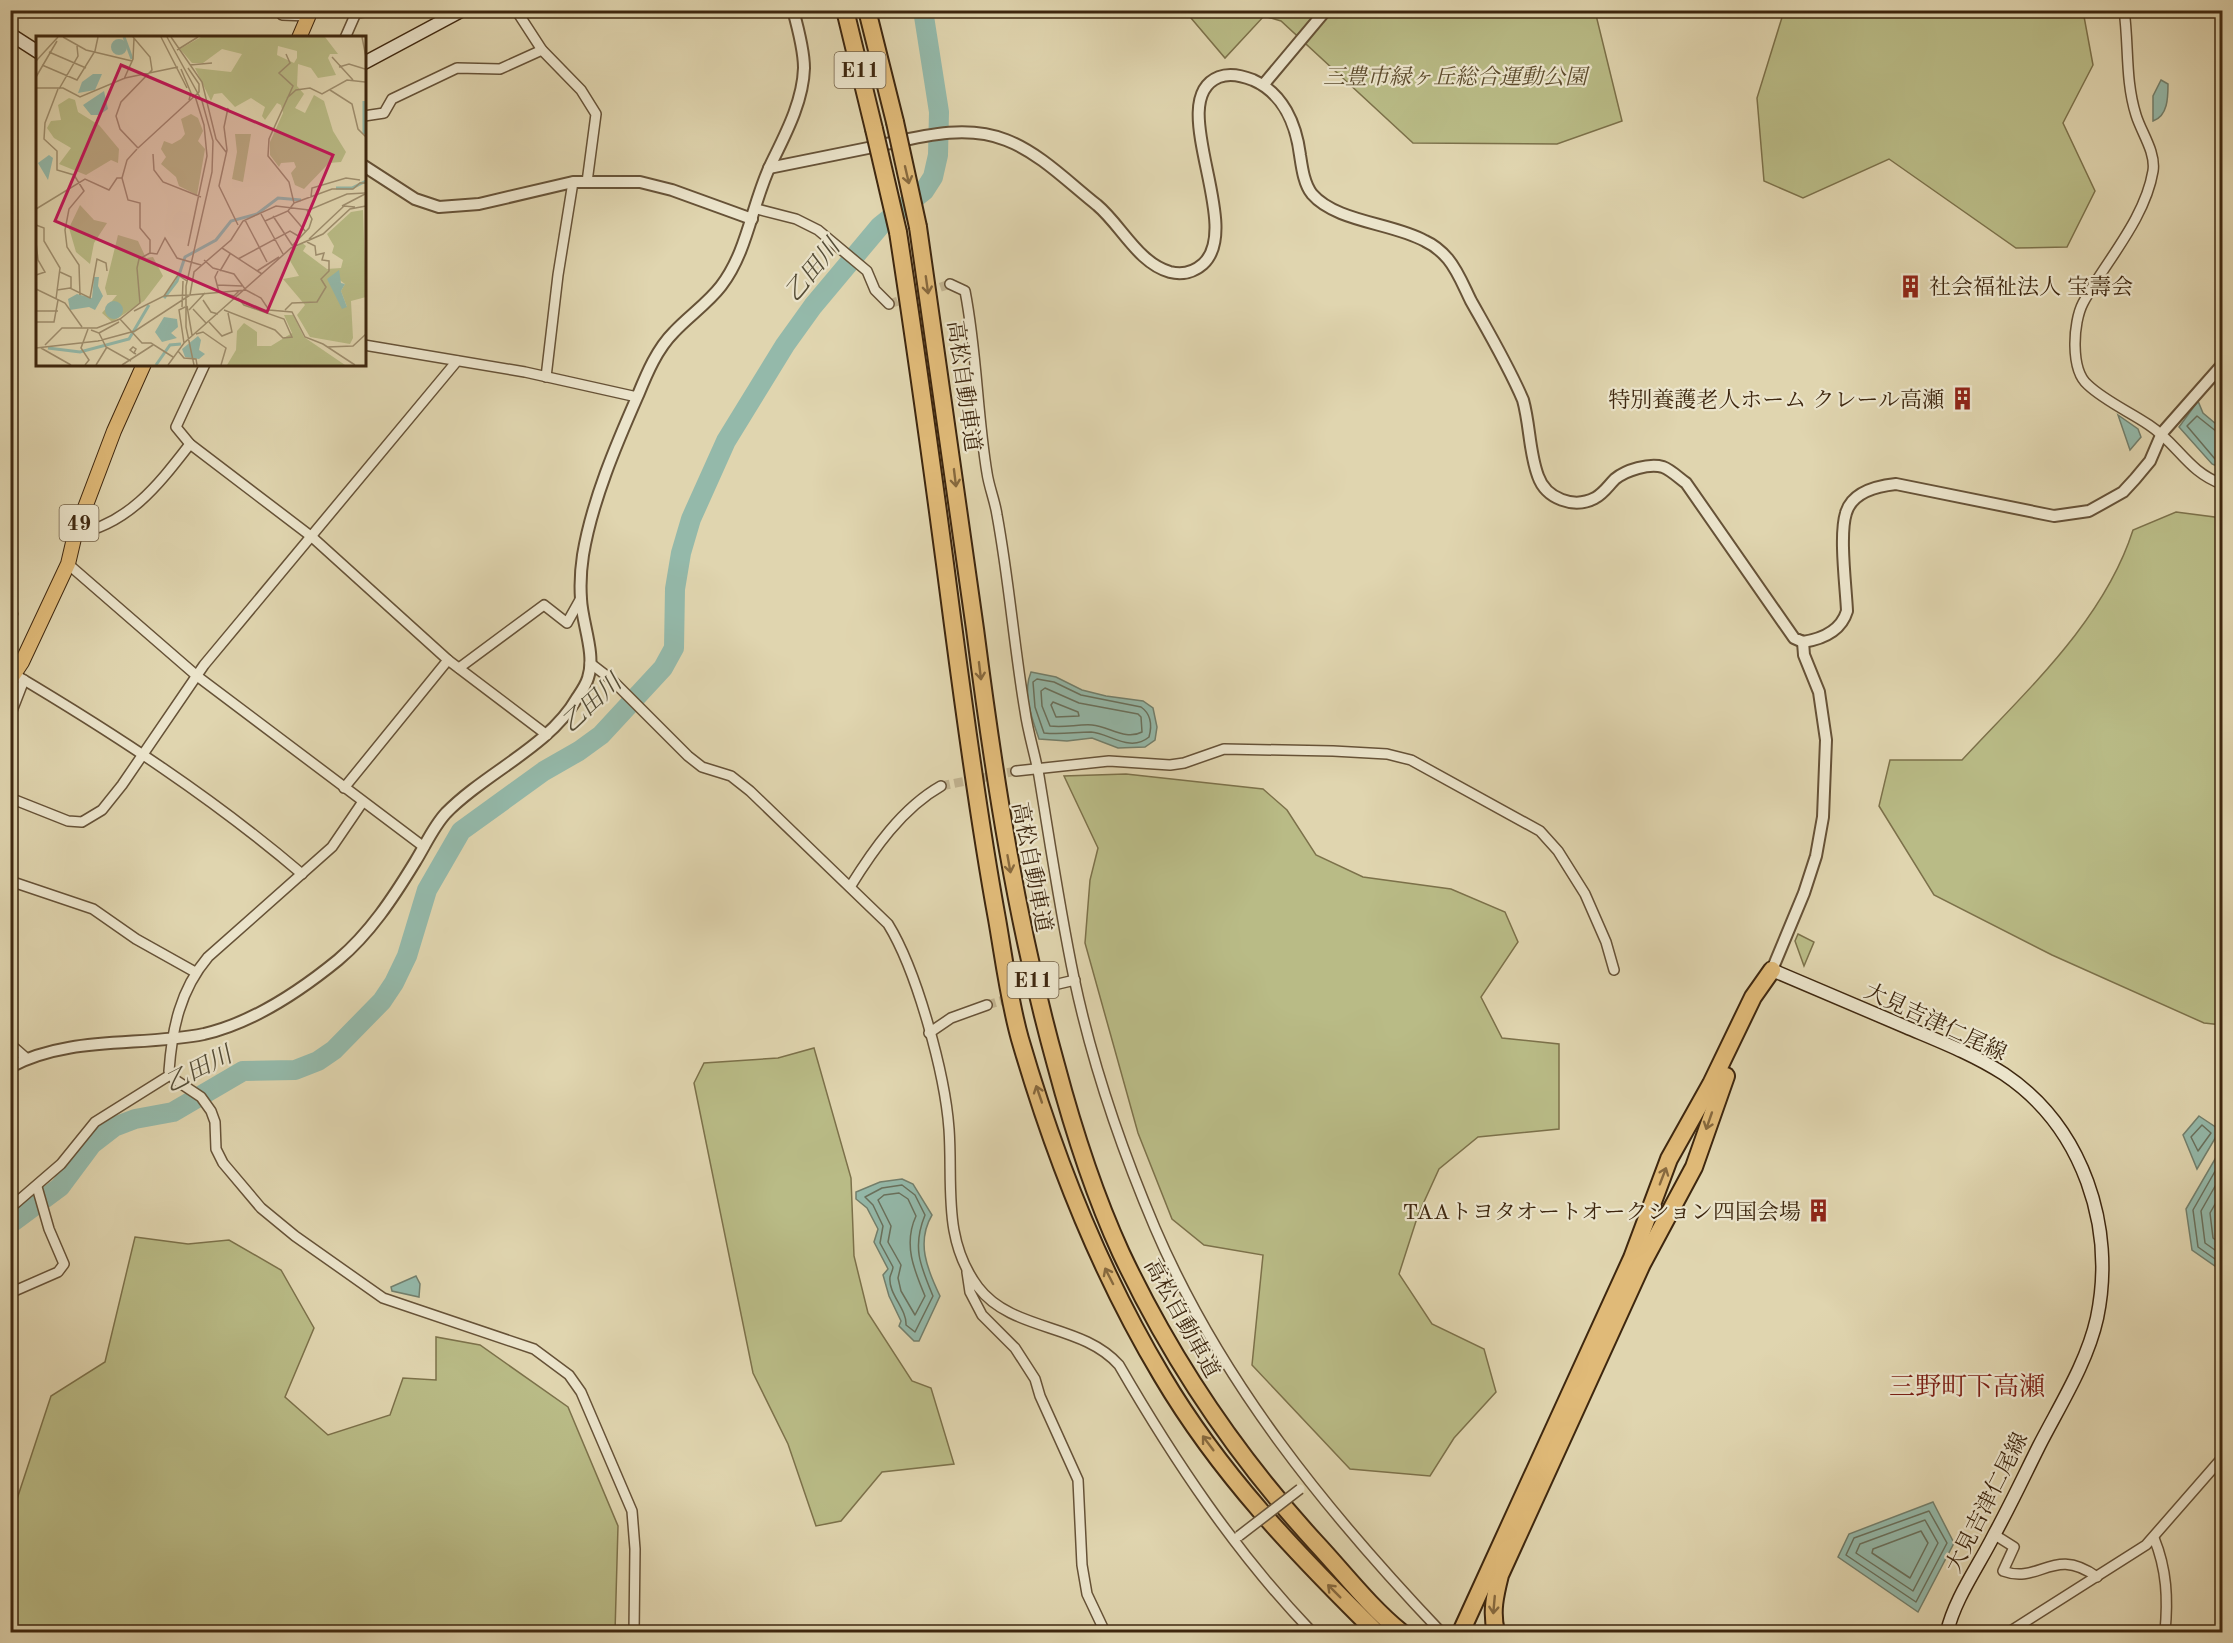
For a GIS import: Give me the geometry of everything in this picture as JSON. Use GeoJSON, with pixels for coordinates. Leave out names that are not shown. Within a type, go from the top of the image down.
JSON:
{"type":"FeatureCollection","features":[{"type":"Feature","properties":{"kind":"highway","name":"高松自動車道"},"geometry":{"type":"LineString","coordinates":[[845,10],[898,232],[928,433],[976,802],[1019,1036],[1070,1186],[1099,1257],[1162,1376],[1193,1423],[1288,1545],[1376,1632]]}},
{"type":"Feature","properties":{"kind":"highway","name":"高松自動車道"},"geometry":{"type":"LineString","coordinates":[[867,10],[918,227],[950,439],[996,796],[1022,936],[1069,1114],[1091,1180],[1120,1250],[1148,1308],[1210,1410],[1259,1477],[1304,1530],[1401,1632]]}},
{"type":"Feature","properties":{"kind":"highway"},"geometry":{"type":"LineString","coordinates":[[1461,1632],[1632,1258],[1670,1159],[1711,1084],[1753,997],[1772,970]]}},
{"type":"Feature","properties":{"kind":"highway"},"geometry":{"type":"LineString","coordinates":[[1496,1632],[1493,1620],[1494,1600],[1500,1575],[1642,1264],[1694,1167],[1722,1083],[1772,970]]}},
{"type":"Feature","properties":{"kind":"main road"},"geometry":{"type":"LineString","coordinates":[[366,62],[463,10]]}},
{"type":"Feature","properties":{"kind":"main road"},"geometry":{"type":"LineString","coordinates":[[299,36],[310,13]]}},
{"type":"Feature","properties":{"kind":"main road"},"geometry":{"type":"LineString","coordinates":[[10,34],[36,51]]}},
{"type":"Feature","properties":{"kind":"main road","name":"49"},"geometry":{"type":"LineString","coordinates":[[16,678],[68,564],[75,534],[114,431],[143,366]]}},
{"type":"Feature","properties":{"kind":"main road","name":"大見吉津仁尾線"},"geometry":{"type":"LineString","coordinates":[[1772,970],[1966,1052],[2004,1074],[2034,1098],[2063,1134],[2085,1174],[2099,1215],[2104,1274],[2096,1319],[2083,1359],[1995,1535],[1951,1614],[1947,1632]]}},
{"type":"Feature","properties":{"kind":"street"},"geometry":{"type":"LineString","coordinates":[[279,10],[282,15],[310,13]]}},
{"type":"Feature","properties":{"kind":"street"},"geometry":{"type":"LineString","coordinates":[[344,10],[356,12],[381,10]]}},
{"type":"Feature","properties":{"kind":"street"},"geometry":{"type":"LineString","coordinates":[[516,10],[542,50],[581,90],[596,114],[587,182]]}},
{"type":"Feature","properties":{"kind":"street"},"geometry":{"type":"LineString","coordinates":[[10,1066],[26,1058],[85,1045],[175,1038],[223,1029],[263,1011],[340,958],[391,901],[445,815],[481,781],[547,735],[575,702],[588,679],[590,663],[581,598],[583,555],[596,504],[637,397],[656,356],[670,335],[720,288],[730,273],[770,168],[789,127],[803,73],[793,10]]}},
{"type":"Feature","properties":{"kind":"street"},"geometry":{"type":"LineString","coordinates":[[1264,84],[1326,10]]}},
{"type":"Feature","properties":{"kind":"street"},"geometry":{"type":"LineString","coordinates":[[2124,10],[2128,82],[2135,114],[2153,159],[2154,168],[2148,193],[2101,277],[2082,305],[2074,355],[2086,385],[2162,433],[2197,472],[2223,484]]}},
{"type":"Feature","properties":{"kind":"street"},"geometry":{"type":"LineString","coordinates":[[346,36],[356,12]]}},
{"type":"Feature","properties":{"kind":"street"},"geometry":{"type":"LineString","coordinates":[[366,116],[384,113],[393,99],[458,68],[500,69],[542,50]]}},
{"type":"Feature","properties":{"kind":"street"},"geometry":{"type":"LineString","coordinates":[[770,168],[946,132],[1005,139],[1026,150],[1103,210],[1143,256],[1172,273],[1187,273],[1208,259],[1215,246],[1216,237],[1200,133],[1198,112],[1202,96],[1209,83],[1218,77],[1232,75],[1264,84],[1272,89],[1294,127],[1305,178],[1311,193],[1334,209],[1427,242],[1449,261],[1523,399],[1529,420],[1534,463],[1538,478],[1546,491],[1570,502],[1586,501],[1606,490],[1620,475],[1634,469],[1663,467],[1686,483],[1794,638],[1803,642],[1828,634],[1845,618],[1847,611],[1844,529],[1846,512],[1862,493],[1881,485],[1912,486],[2054,516],[2089,511],[2123,492],[2150,461],[2162,433],[2223,365]]}},
{"type":"Feature","properties":{"kind":"street"},"geometry":{"type":"LineString","coordinates":[[366,167],[416,199],[440,207],[479,204],[573,182],[640,182],[754,214],[796,219],[818,230],[867,271],[876,290],[889,304]]}},
{"type":"Feature","properties":{"kind":"street"},"geometry":{"type":"LineString","coordinates":[[546,377],[558,275],[573,182]]}},
{"type":"Feature","properties":{"kind":"street"},"geometry":{"type":"LineString","coordinates":[[950,284],[965,291],[974,334],[982,439],[997,514],[1025,717],[1038,771],[1074,980],[1113,1115],[1156,1231],[1213,1341],[1265,1423],[1308,1482],[1374,1562],[1441,1632]]}},
{"type":"Feature","properties":{"kind":"street"},"geometry":{"type":"LineString","coordinates":[[366,345],[546,377],[637,397]]}},
{"type":"Feature","properties":{"kind":"street"},"geometry":{"type":"LineString","coordinates":[[10,798],[68,821],[82,822],[102,810],[204,664],[457,361]]}},
{"type":"Feature","properties":{"kind":"street"},"geometry":{"type":"LineString","coordinates":[[204,366],[177,427],[190,444],[312,537],[448,660],[547,735]]}},
{"type":"Feature","properties":{"kind":"street"},"geometry":{"type":"LineString","coordinates":[[75,534],[96,531],[134,508],[159,484],[190,444]]}},
{"type":"Feature","properties":{"kind":"street"},"geometry":{"type":"LineString","coordinates":[[68,564],[197,676],[286,741],[362,803],[424,848]]}},
{"type":"Feature","properties":{"kind":"street"},"geometry":{"type":"LineString","coordinates":[[459,668],[544,605],[567,623],[581,598]]}},
{"type":"Feature","properties":{"kind":"street"},"geometry":{"type":"LineString","coordinates":[[1772,970],[1804,893],[1816,856],[1823,817],[1826,740],[1819,692],[1804,655],[1803,642]]}},
{"type":"Feature","properties":{"kind":"street"},"geometry":{"type":"LineString","coordinates":[[344,788],[448,660]]}},
{"type":"Feature","properties":{"kind":"street"},"geometry":{"type":"LineString","coordinates":[[590,663],[612,680],[688,756],[702,767],[731,776],[750,791],[888,924],[899,941],[929,1034],[949,1128],[952,1232],[966,1267],[970,1292],[981,1315],[1015,1348],[1035,1379],[1056,1435],[1078,1480],[1082,1565],[1087,1594],[1105,1632]]}},
{"type":"Feature","properties":{"kind":"street"},"geometry":{"type":"LineString","coordinates":[[10,716],[16,678],[142,754],[252,831],[302,874]]}},
{"type":"Feature","properties":{"kind":"street"},"geometry":{"type":"LineString","coordinates":[[1016,771],[1038,771],[1109,761],[1170,765],[1184,763],[1224,749],[1387,754],[1411,760],[1540,831],[1558,851],[1585,894],[1606,942],[1614,969]]}},
{"type":"Feature","properties":{"kind":"street"},"geometry":{"type":"LineString","coordinates":[[850,887],[870,856],[915,803],[941,786]]}},
{"type":"Feature","properties":{"kind":"street"},"geometry":{"type":"LineString","coordinates":[[362,803],[332,847],[208,957],[195,972],[179,1004],[169,1068],[170,1075],[201,1097],[211,1111],[215,1122],[216,1149],[223,1163],[261,1208],[295,1236],[383,1298],[534,1349],[570,1375],[581,1392],[632,1511],[635,1549],[634,1632]]}},
{"type":"Feature","properties":{"kind":"street"},"geometry":{"type":"LineString","coordinates":[[10,881],[93,909],[136,939],[195,972]]}},
{"type":"Feature","properties":{"kind":"street"},"geometry":{"type":"LineString","coordinates":[[1058,984],[1074,980]]}},
{"type":"Feature","properties":{"kind":"street"},"geometry":{"type":"LineString","coordinates":[[929,1034],[951,1018],[987,1005]]}},
{"type":"Feature","properties":{"kind":"street"},"geometry":{"type":"LineString","coordinates":[[10,1044],[26,1058]]}},
{"type":"Feature","properties":{"kind":"street"},"geometry":{"type":"LineString","coordinates":[[10,1209],[61,1164],[95,1122],[170,1075]]}},
{"type":"Feature","properties":{"kind":"street"},"geometry":{"type":"LineString","coordinates":[[10,1293],[58,1272],[64,1264],[49,1229],[37,1187]]}},
{"type":"Feature","properties":{"kind":"street"},"geometry":{"type":"LineString","coordinates":[[966,1267],[988,1298],[1015,1315],[1072,1334],[1106,1351],[1119,1365],[1182,1469],[1237,1538],[1266,1584],[1312,1632]]}},
{"type":"Feature","properties":{"kind":"street"},"geometry":{"type":"LineString","coordinates":[[2009,1632],[2154,1538],[2223,1458]]}},
{"type":"Feature","properties":{"kind":"street"},"geometry":{"type":"LineString","coordinates":[[1237,1538],[1308,1482]]}},
{"type":"Feature","properties":{"kind":"street"},"geometry":{"type":"LineString","coordinates":[[1995,1535],[2014,1548],[2003,1571],[2016,1576],[2061,1563],[2079,1564],[2097,1577]]}},
{"type":"Feature","properties":{"kind":"street"},"geometry":{"type":"LineString","coordinates":[[2154,1538],[2165,1572],[2168,1599],[2165,1632]]}},
{"type":"Feature","properties":{"kind":"green space","name":"三豊市緑ヶ丘総合運動公園"},"geometry":{"type":"Polygon","coordinates":[[[1185,11],[1595,11],[1622,121],[1557,144],[1413,143],[1281,21],[1264,16],[1225,58],[1185,11]]]}},
{"type":"Feature","properties":{"kind":"green space"},"geometry":{"type":"Polygon","coordinates":[[[1784,11],[2083,11],[2093,65],[2063,123],[2095,191],[2067,247],[2016,248],[1889,159],[1803,198],[1764,181],[1757,98],[1784,11]]]}},
{"type":"Feature","properties":{"kind":"green space"},"geometry":{"type":"Polygon","coordinates":[[[2176,512],[2222,518],[2222,1025],[2204,1023],[2052,955],[1934,895],[1879,806],[1890,760],[1962,760],[2037,681],[2083,625],[2103,595],[2120,563],[2133,530],[2176,512]]]}},
{"type":"Feature","properties":{"kind":"green space"},"geometry":{"type":"Polygon","coordinates":[[[10,588],[18,614],[11,632],[10,632],[10,588]]]}},
{"type":"Feature","properties":{"kind":"green space"},"geometry":{"type":"Polygon","coordinates":[[[1126,774],[1263,789],[1287,810],[1316,855],[1363,877],[1451,889],[1505,912],[1518,942],[1481,997],[1502,1038],[1559,1044],[1559,1129],[1478,1137],[1439,1169],[1418,1215],[1399,1274],[1432,1324],[1484,1349],[1496,1392],[1454,1438],[1430,1476],[1350,1469],[1252,1365],[1263,1255],[1204,1245],[1172,1219],[1138,1133],[1085,943],[1090,880],[1098,848],[1064,776],[1126,774]]]}},
{"type":"Feature","properties":{"kind":"green space"},"geometry":{"type":"Polygon","coordinates":[[[1798,934],[1814,942],[1804,966],[1795,941],[1798,934]]]}},
{"type":"Feature","properties":{"kind":"green space"},"geometry":{"type":"Polygon","coordinates":[[[814,1048],[851,1178],[854,1256],[868,1313],[912,1381],[931,1388],[954,1464],[882,1472],[841,1521],[816,1526],[788,1444],[753,1373],[694,1083],[704,1063],[778,1058],[814,1048]]]}},
{"type":"Feature","properties":{"kind":"green space"},"geometry":{"type":"Polygon","coordinates":[[[135,1237],[188,1244],[229,1240],[281,1270],[314,1328],[285,1397],[328,1435],[390,1415],[403,1378],[436,1380],[436,1337],[480,1345],[568,1407],[618,1526],[615,1632],[11,1632],[10,1548],[17,1499],[51,1396],[105,1362],[135,1237]]]}},
{"type":"Feature","properties":{"kind":"water"},"geometry":{"type":"Polygon","coordinates":[[[2161,80],[2168,84],[2167,100],[2162,115],[2153,121],[2153,96],[2161,80]]]}},
{"type":"Feature","properties":{"kind":"water"},"geometry":{"type":"Polygon","coordinates":[[[2198,401],[2203,413],[2222,429],[2221,468],[2212,464],[2179,427],[2198,401]]]}},
{"type":"Feature","properties":{"kind":"water"},"geometry":{"type":"Polygon","coordinates":[[[2118,415],[2138,429],[2141,437],[2130,450],[2118,415]]]}},
{"type":"Feature","properties":{"kind":"water"},"geometry":{"type":"Polygon","coordinates":[[[1031,672],[1056,677],[1082,690],[1143,701],[1153,708],[1157,727],[1155,740],[1145,747],[1118,748],[1092,738],[1067,741],[1039,739],[1031,714],[1027,689],[1031,672]]]}},
{"type":"Feature","properties":{"kind":"water"},"geometry":{"type":"Polygon","coordinates":[[[2199,1116],[2220,1130],[2197,1169],[2183,1135],[2199,1116]]]}},
{"type":"Feature","properties":{"kind":"water"},"geometry":{"type":"Polygon","coordinates":[[[2222,1147],[2222,1271],[2192,1250],[2186,1209],[2222,1147]]]}},
{"type":"Feature","properties":{"kind":"water"},"geometry":{"type":"Polygon","coordinates":[[[902,1179],[913,1184],[932,1215],[925,1235],[925,1256],[940,1296],[919,1341],[914,1341],[899,1326],[901,1321],[889,1296],[883,1275],[888,1269],[874,1242],[878,1229],[867,1208],[856,1199],[856,1192],[880,1182],[902,1179]]]}},
{"type":"Feature","properties":{"kind":"water"},"geometry":{"type":"Polygon","coordinates":[[[416,1276],[420,1284],[419,1297],[392,1291],[391,1287],[416,1276]]]}},
{"type":"Feature","properties":{"kind":"water"},"geometry":{"type":"Polygon","coordinates":[[[1933,1502],[1954,1543],[1918,1612],[1838,1557],[1849,1534],[1933,1502]]]}},
{"type":"Feature","properties":{"kind":"waterway","name":"乙田川"},"geometry":{"type":"LineString","coordinates":[[10,1224],[60,1187],[92,1144],[114,1127],[135,1119],[173,1112],[243,1071],[295,1070],[318,1061],[334,1050],[382,1001],[394,983],[407,956],[427,890],[461,831],[544,771],[601,735],[663,668],[674,648],[675,589],[681,553],[691,519],[726,441],[785,345],[813,306],[880,226],[924,191],[933,177],[938,155],[939,112],[923,10]]}},
{"type":"Feature","properties":{"kind":"tunnel"},"geometry":{"type":"LineString","coordinates":[[889,304],[950,284]]}},
{"type":"Feature","properties":{"kind":"tunnel"},"geometry":{"type":"LineString","coordinates":[[941,786],[1016,771]]}},
{"type":"Feature","properties":{"kind":"tunnel"},"geometry":{"type":"LineString","coordinates":[[987,1005],[1058,984]]}},
{"type":"Feature","properties":{"kind":"place","name":"社会福祉法人 宝壽会"},"geometry":{"type":"Point","coordinates":[1911,286]}},
{"type":"Feature","properties":{"kind":"place","name":"特別養護老人ホーム クレール高瀬"},"geometry":{"type":"Point","coordinates":[1962,399]}},
{"type":"Feature","properties":{"kind":"place","name":"TAAトヨタオートオークション四国会場"},"geometry":{"type":"Point","coordinates":[1819,1211]}},
{"type":"Feature","properties":{"kind":"district","name":"三野町下高瀬"},"geometry":{"type":"Point","coordinates":[1967,1386]}}]}
